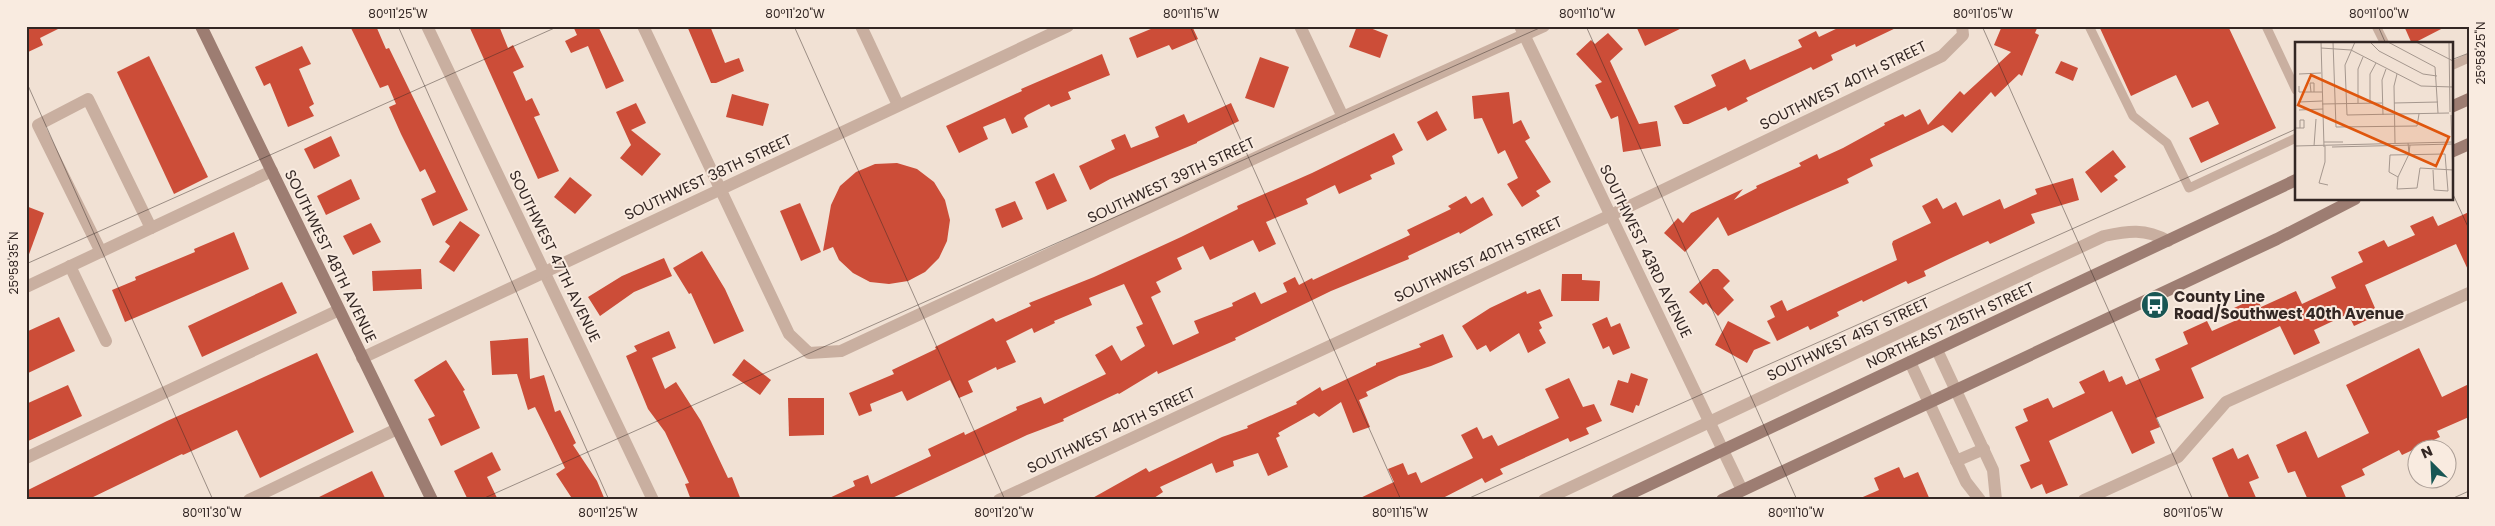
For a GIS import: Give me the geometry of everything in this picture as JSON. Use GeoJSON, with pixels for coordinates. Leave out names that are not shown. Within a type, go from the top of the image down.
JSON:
{"type":"FeatureCollection","features":[{"type":"Feature","properties":{"kind":"street","name":"SOUTHWEST 48TH AVENUE"},"geometry":{"type":"LineString","coordinates":[[202,26],[432,500]]}},
{"type":"Feature","properties":{"kind":"street","name":"SOUTHWEST 47TH AVENUE"},"geometry":{"type":"LineString","coordinates":[[427,26],[653,500]]}},
{"type":"Feature","properties":{"kind":"street"},"geometry":{"type":"LineString","coordinates":[[644,26],[722,188]]}},
{"type":"Feature","properties":{"kind":"street"},"geometry":{"type":"LineString","coordinates":[[862,26],[898,105]]}},
{"type":"Feature","properties":{"kind":"street","name":"SOUTHWEST 38TH STREET"},"geometry":{"type":"LineString","coordinates":[[362,358],[1068,26]]}},
{"type":"Feature","properties":{"kind":"street"},"geometry":{"type":"LineString","coordinates":[[1300,26],[1343,117]]}},
{"type":"Feature","properties":{"kind":"street","name":"SOUTHWEST 39TH STREET"},"geometry":{"type":"LineString","coordinates":[[722,188],[789,334],[809,353],[841,352],[1522,31],[1544,26]]}},
{"type":"Feature","properties":{"kind":"street","name":"SOUTHWEST 43RD AVENUE"},"geometry":{"type":"LineString","coordinates":[[1522,31],[1742,490]]}},
{"type":"Feature","properties":{"kind":"street","name":"SOUTHWEST 40TH STREET"},"geometry":{"type":"LineString","coordinates":[[998,500],[1611,215],[1942,56],[1963,31]]}},
{"type":"Feature","properties":{"kind":"street"},"geometry":{"type":"LineString","coordinates":[[101,252],[38,125],[88,99],[151,228]]}},
{"type":"Feature","properties":{"kind":"street"},"geometry":{"type":"LineString","coordinates":[[2452,106],[2469,99]]}},
{"type":"Feature","properties":{"kind":"street"},"geometry":{"type":"LineString","coordinates":[[2452,152],[2469,144]]}},
{"type":"Feature","properties":{"kind":"street"},"geometry":{"type":"LineString","coordinates":[[28,285],[272,171]]}},
{"type":"Feature","properties":{"kind":"street","name":"NORTHEAST 215TH STREET"},"geometry":{"type":"LineString","coordinates":[[1617,500],[2295,180]]}},
{"type":"Feature","properties":{"kind":"street"},"geometry":{"type":"LineString","coordinates":[[1722,500],[2277,239],[2353,200]]}},
{"type":"Feature","properties":{"kind":"street","name":"SOUTHWEST 41ST STREET"},"geometry":{"type":"LineString","coordinates":[[1544,500],[2104,236],[2134,230],[2160,236],[2168,241]]}},
{"type":"Feature","properties":{"kind":"street"},"geometry":{"type":"LineString","coordinates":[[70,266],[106,341]]}},
{"type":"Feature","properties":{"kind":"street"},"geometry":{"type":"LineString","coordinates":[[2084,500],[2178,457],[2226,402],[2469,293]]}},
{"type":"Feature","properties":{"kind":"street"},"geometry":{"type":"LineString","coordinates":[[26,458],[339,310]]}},
{"type":"Feature","properties":{"kind":"street"},"geometry":{"type":"LineString","coordinates":[[1937,350],[1993,470],[1996,500]]}},
{"type":"Feature","properties":{"kind":"street"},"geometry":{"type":"LineString","coordinates":[[1910,362],[1956,461],[1969,486],[1980,500]]}},
{"type":"Feature","properties":{"kind":"street"},"geometry":{"type":"LineString","coordinates":[[249,500],[397,429]]}},
{"type":"Feature","properties":{"kind":"street"},"geometry":{"type":"LineString","coordinates":[[1956,461],[1984,449]]}},
{"type":"Feature","properties":{"kind":"lane"},"geometry":{"type":"LineString","coordinates":[[2089,26],[2132,116],[2167,143],[2189,188],[2295,138]]}},
{"type":"Feature","properties":{"kind":"lane"},"geometry":{"type":"LineString","coordinates":[[2266,26],[2295,88]]}},
{"type":"Feature","properties":{"kind":"lane"},"geometry":{"type":"LineString","coordinates":[[2376,26],[2384,42]]}},
{"type":"Feature","properties":{"kind":"lane"},"geometry":{"type":"LineString","coordinates":[[2452,66],[2469,58]]}},
{"type":"Feature","properties":{"kind":"building"},"geometry":{"type":"Polygon","coordinates":[[[26,26],[64,26],[40,38],[43,45],[26,53],[26,26]]]}},
{"type":"Feature","properties":{"kind":"building"},"geometry":{"type":"Polygon","coordinates":[[[350,26],[376,26],[386,49],[389,48],[468,210],[433,226],[421,199],[436,192],[425,169],[420,172],[401,134],[389,107],[396,104],[388,85],[380,88],[350,26]]]}},
{"type":"Feature","properties":{"kind":"building"},"geometry":{"type":"Polygon","coordinates":[[[469,26],[499,26],[508,48],[513,45],[524,67],[513,72],[526,101],[532,98],[540,115],[534,117],[559,171],[538,179],[469,26]]]}},
{"type":"Feature","properties":{"kind":"building"},"geometry":{"type":"Polygon","coordinates":[[[573,26],[598,26],[624,81],[606,89],[588,46],[571,53],[565,41],[577,35],[573,26]]]}},
{"type":"Feature","properties":{"kind":"building"},"geometry":{"type":"Polygon","coordinates":[[[687,26],[710,26],[725,63],[739,58],[744,71],[716,83],[711,83],[687,26]]]}},
{"type":"Feature","properties":{"kind":"building"},"geometry":{"type":"Polygon","coordinates":[[[1158,26],[1192,26],[1198,39],[1172,50],[1169,45],[1137,58],[1129,38],[1158,26]]]}},
{"type":"Feature","properties":{"kind":"building"},"geometry":{"type":"Polygon","coordinates":[[[1357,26],[1365,26],[1388,35],[1380,58],[1349,47],[1357,26]]]}},
{"type":"Feature","properties":{"kind":"building"},"geometry":{"type":"Polygon","coordinates":[[[1636,26],[1686,26],[1645,46],[1636,26]]]}},
{"type":"Feature","properties":{"kind":"building"},"geometry":{"type":"Polygon","coordinates":[[[1842,26],[1900,26],[1856,47],[1855,44],[1831,55],[1833,60],[1813,70],[1811,67],[1746,98],[1748,101],[1728,111],[1726,107],[1688,124],[1683,124],[1674,106],[1716,86],[1711,75],[1745,59],[1750,70],[1802,47],[1798,40],[1816,31],[1819,37],[1842,26]]]}},
{"type":"Feature","properties":{"kind":"building"},"geometry":{"type":"Polygon","coordinates":[[[2002,26],[2038,26],[2035,33],[2039,35],[2022,76],[2019,74],[1995,97],[1991,92],[1952,133],[1943,125],[1870,159],[1873,166],[1847,179],[1849,183],[1728,236],[1718,217],[1685,252],[1664,233],[1678,218],[1683,223],[1691,213],[1743,189],[1734,200],[1757,188],[1756,186],[1801,166],[1799,163],[1817,154],[1819,159],[1843,148],[1885,125],[1884,123],[1903,114],[1905,117],[1920,109],[1928,125],[1960,91],[1964,95],[2011,52],[1994,45],[2002,26]]]}},
{"type":"Feature","properties":{"kind":"building"},"geometry":{"type":"Polygon","coordinates":[[[2099,26],[2228,26],[2276,128],[2201,163],[2189,138],[2219,124],[2208,101],[2192,108],[2176,75],[2131,96],[2099,26]]]}},
{"type":"Feature","properties":{"kind":"building"},"geometry":{"type":"Polygon","coordinates":[[[2404,26],[2447,26],[2416,42],[2411,42],[2404,26]]]}},
{"type":"Feature","properties":{"kind":"building"},"geometry":{"type":"Polygon","coordinates":[[[1608,33],[1623,49],[1610,61],[1639,124],[1657,121],[1661,146],[1623,152],[1618,116],[1611,119],[1595,85],[1602,82],[1576,54],[1591,40],[1595,44],[1608,33]]]}},
{"type":"Feature","properties":{"kind":"building"},"geometry":{"type":"Polygon","coordinates":[[[302,46],[311,64],[299,69],[314,104],[309,107],[314,116],[288,127],[270,83],[264,86],[255,67],[302,46]]]}},
{"type":"Feature","properties":{"kind":"building"},"geometry":{"type":"Polygon","coordinates":[[[1102,54],[1110,75],[1068,92],[1071,99],[1051,107],[1049,104],[1027,115],[1024,118],[1028,127],[1012,134],[1005,118],[983,127],[988,139],[959,153],[946,126],[1022,91],[1021,89],[1102,54]]]}},
{"type":"Feature","properties":{"kind":"building"},"geometry":{"type":"Polygon","coordinates":[[[149,56],[208,177],[174,194],[117,72],[149,56]]]}},
{"type":"Feature","properties":{"kind":"building"},"geometry":{"type":"Polygon","coordinates":[[[1260,57],[1289,67],[1274,108],[1245,98],[1260,57]]]}},
{"type":"Feature","properties":{"kind":"building"},"geometry":{"type":"Polygon","coordinates":[[[2061,61],[2078,68],[2073,81],[2055,73],[2061,61]]]}},
{"type":"Feature","properties":{"kind":"building"},"geometry":{"type":"Polygon","coordinates":[[[1509,92],[1513,124],[1521,120],[1530,138],[1525,141],[1551,182],[1536,191],[1540,196],[1522,207],[1507,184],[1518,178],[1505,150],[1498,154],[1482,118],[1474,119],[1472,96],[1509,92]]]}},
{"type":"Feature","properties":{"kind":"building"},"geometry":{"type":"Polygon","coordinates":[[[732,94],[769,104],[763,126],[726,117],[732,94]]]}},
{"type":"Feature","properties":{"kind":"building"},"geometry":{"type":"Polygon","coordinates":[[[636,103],[646,123],[631,130],[661,154],[642,176],[620,158],[631,145],[616,112],[636,103]]]}},
{"type":"Feature","properties":{"kind":"building"},"geometry":{"type":"Polygon","coordinates":[[[1231,103],[1239,121],[1197,143],[1110,179],[1090,190],[1079,166],[1115,149],[1111,140],[1125,134],[1131,148],[1159,137],[1155,127],[1184,114],[1188,123],[1231,103]]]}},
{"type":"Feature","properties":{"kind":"building"},"geometry":{"type":"Polygon","coordinates":[[[1437,111],[1447,130],[1427,141],[1417,122],[1437,111]]]}},
{"type":"Feature","properties":{"kind":"building"},"geometry":{"type":"Polygon","coordinates":[[[1394,133],[1403,150],[1392,156],[1395,164],[1370,175],[1372,179],[1339,194],[1335,185],[1306,199],[1308,204],[1266,222],[1276,244],[1259,252],[1253,240],[1210,260],[1203,246],[1177,258],[1182,269],[1156,282],[1161,292],[1151,297],[1173,345],[1199,333],[1194,321],[1233,306],[1232,303],[1255,292],[1261,304],[1287,292],[1283,283],[1295,277],[1299,285],[1312,278],[1313,280],[1410,235],[1407,230],[1451,209],[1448,206],[1466,196],[1471,204],[1483,197],[1493,215],[1460,234],[1459,232],[1408,256],[1409,259],[1331,291],[1235,338],[1236,340],[1158,374],[1157,371],[1119,394],[1063,419],[1064,421],[1027,435],[888,500],[825,500],[855,486],[853,481],[868,475],[871,484],[931,456],[928,449],[964,432],[965,435],[1017,410],[1016,407],[1041,397],[1044,404],[1106,374],[1095,355],[1112,345],[1121,361],[1145,346],[1136,327],[1143,324],[1124,284],[1089,298],[1092,305],[1054,321],[1055,323],[1034,333],[1032,328],[1006,341],[1016,362],[997,370],[996,367],[968,381],[973,392],[959,398],[950,380],[907,401],[902,391],[870,404],[872,411],[859,416],[849,393],[894,374],[892,370],[993,318],[996,322],[1031,306],[1029,303],[1094,277],[1181,237],[1238,209],[1237,206],[1312,173],[1394,133]]]}},
{"type":"Feature","properties":{"kind":"building"},"geometry":{"type":"Polygon","coordinates":[[[331,136],[340,156],[314,169],[304,149],[331,136]]]}},
{"type":"Feature","properties":{"kind":"building"},"geometry":{"type":"Polygon","coordinates":[[[2113,150],[2126,167],[2114,176],[2118,180],[2101,193],[2085,172],[2113,150]]]}},
{"type":"Feature","properties":{"kind":"building"},"geometry":{"type":"Polygon","coordinates":[[[897,163],[917,169],[934,182],[945,200],[950,220],[947,241],[939,258],[925,272],[908,281],[889,284],[870,282],[853,273],[839,260],[833,247],[823,251],[831,205],[840,186],[856,172],[875,164],[897,163]]]}},
{"type":"Feature","properties":{"kind":"building"},"geometry":{"type":"Polygon","coordinates":[[[1054,173],[1067,201],[1047,210],[1035,182],[1054,173]]]}},
{"type":"Feature","properties":{"kind":"building"},"geometry":{"type":"Polygon","coordinates":[[[570,177],[592,195],[575,214],[554,197],[570,177]]]}},
{"type":"Feature","properties":{"kind":"building"},"geometry":{"type":"Polygon","coordinates":[[[2073,178],[2079,200],[2031,214],[2035,223],[1990,244],[1988,241],[1924,271],[1926,276],[1908,284],[1906,281],[1863,302],[1862,300],[1837,312],[1839,316],[1810,330],[1808,326],[1777,341],[1767,321],[1775,317],[1770,306],[1782,300],[1787,311],[1897,260],[1892,244],[1893,241],[1931,223],[1922,206],[1937,198],[1943,209],[1956,202],[1963,216],[2000,199],[2004,209],[2037,194],[2035,189],[2073,178]]]}},
{"type":"Feature","properties":{"kind":"building"},"geometry":{"type":"Polygon","coordinates":[[[351,179],[360,199],[326,215],[317,196],[351,179]]]}},
{"type":"Feature","properties":{"kind":"building"},"geometry":{"type":"Polygon","coordinates":[[[1015,201],[1023,219],[1002,228],[995,209],[1015,201]]]}},
{"type":"Feature","properties":{"kind":"building"},"geometry":{"type":"Polygon","coordinates":[[[800,203],[821,252],[801,261],[780,211],[800,203]]]}},
{"type":"Feature","properties":{"kind":"building"},"geometry":{"type":"Polygon","coordinates":[[[26,206],[44,213],[28,257],[26,257],[26,206]]]}},
{"type":"Feature","properties":{"kind":"building"},"geometry":{"type":"Polygon","coordinates":[[[2469,212],[2469,272],[2456,244],[2365,285],[2378,315],[2354,326],[2348,314],[2314,330],[2320,343],[2294,355],[2280,326],[2191,368],[2204,398],[2156,418],[2160,427],[2150,431],[2155,443],[2132,454],[2112,411],[2049,441],[2068,485],[2046,494],[2042,484],[2031,489],[2020,465],[2030,461],[2015,427],[2028,421],[2023,409],[2048,398],[2053,408],[2085,393],[2079,382],[2104,370],[2109,382],[2122,376],[2126,385],[2160,370],[2155,359],[2188,344],[2183,332],[2207,321],[2212,331],[2239,319],[2234,308],[2257,297],[2261,307],[2296,291],[2302,304],[2336,288],[2331,277],[2363,262],[2358,252],[2384,240],[2388,247],[2415,235],[2410,226],[2433,216],[2438,226],[2469,212]]]}},
{"type":"Feature","properties":{"kind":"building"},"geometry":{"type":"Polygon","coordinates":[[[460,221],[480,235],[454,272],[439,262],[450,246],[445,242],[460,221]]]}},
{"type":"Feature","properties":{"kind":"building"},"geometry":{"type":"Polygon","coordinates":[[[371,223],[381,242],[353,255],[343,236],[371,223]]]}},
{"type":"Feature","properties":{"kind":"building"},"geometry":{"type":"Polygon","coordinates":[[[234,232],[249,269],[125,322],[112,290],[136,280],[135,277],[195,252],[194,249],[234,232]]]}},
{"type":"Feature","properties":{"kind":"building"},"geometry":{"type":"Polygon","coordinates":[[[702,251],[725,289],[744,331],[714,344],[691,293],[689,294],[673,268],[702,251]]]}},
{"type":"Feature","properties":{"kind":"building"},"geometry":{"type":"Polygon","coordinates":[[[664,258],[672,276],[634,292],[600,316],[588,297],[622,276],[664,258]]]}},
{"type":"Feature","properties":{"kind":"building"},"geometry":{"type":"Polygon","coordinates":[[[421,269],[422,289],[373,291],[372,271],[421,269]]]}},
{"type":"Feature","properties":{"kind":"building"},"geometry":{"type":"Polygon","coordinates":[[[1713,269],[1718,269],[1730,281],[1723,288],[1734,300],[1718,316],[1706,303],[1703,305],[1689,292],[1713,269]]]}},
{"type":"Feature","properties":{"kind":"building"},"geometry":{"type":"Polygon","coordinates":[[[1562,274],[1582,274],[1582,280],[1600,281],[1599,301],[1561,301],[1562,274]]]}},
{"type":"Feature","properties":{"kind":"building"},"geometry":{"type":"Polygon","coordinates":[[[282,282],[297,313],[202,357],[188,326],[282,282]]]}},
{"type":"Feature","properties":{"kind":"building"},"geometry":{"type":"Polygon","coordinates":[[[1540,289],[1553,316],[1539,322],[1542,328],[1539,330],[1546,343],[1528,353],[1519,333],[1490,352],[1486,345],[1477,350],[1462,326],[1490,308],[1526,291],[1527,294],[1540,289]]]}},
{"type":"Feature","properties":{"kind":"building"},"geometry":{"type":"Polygon","coordinates":[[[59,317],[75,351],[26,374],[26,332],[59,317]]]}},
{"type":"Feature","properties":{"kind":"building"},"geometry":{"type":"Polygon","coordinates":[[[1607,317],[1611,327],[1620,323],[1630,348],[1613,355],[1609,346],[1603,349],[1592,324],[1607,317]]]}},
{"type":"Feature","properties":{"kind":"building"},"geometry":{"type":"Polygon","coordinates":[[[1728,321],[1771,343],[1754,350],[1747,363],[1715,345],[1728,321]]]}},
{"type":"Feature","properties":{"kind":"building"},"geometry":{"type":"Polygon","coordinates":[[[669,331],[676,348],[652,358],[665,389],[676,382],[701,421],[728,478],[732,477],[741,500],[691,500],[685,484],[689,483],[665,432],[648,409],[626,356],[637,351],[634,346],[669,331]]]}},
{"type":"Feature","properties":{"kind":"building"},"geometry":{"type":"Polygon","coordinates":[[[1443,334],[1453,357],[1399,376],[1366,392],[1368,396],[1359,400],[1370,427],[1353,433],[1341,402],[1319,417],[1314,413],[1278,433],[1280,436],[1276,438],[1288,467],[1268,476],[1258,453],[1233,461],[1234,466],[1216,473],[1212,463],[1160,487],[1163,492],[1151,500],[1089,500],[1146,468],[1149,472],[1222,437],[1248,428],[1247,426],[1297,404],[1296,402],[1320,387],[1322,391],[1376,365],[1376,363],[1421,347],[1419,344],[1443,334]]]}},
{"type":"Feature","properties":{"kind":"building"},"geometry":{"type":"Polygon","coordinates":[[[528,338],[530,379],[544,375],[555,412],[560,410],[576,443],[573,445],[597,481],[605,500],[573,500],[556,474],[565,468],[535,407],[528,410],[517,374],[492,375],[490,341],[528,338]]]}},
{"type":"Feature","properties":{"kind":"building"},"geometry":{"type":"Polygon","coordinates":[[[2419,348],[2442,397],[2469,384],[2469,417],[2437,431],[2440,437],[2438,438],[2408,438],[2408,452],[2402,455],[2399,450],[2362,469],[2365,475],[2341,486],[2347,500],[2308,500],[2295,471],[2288,473],[2276,445],[2306,431],[2318,458],[2369,433],[2346,385],[2419,348]]]}},
{"type":"Feature","properties":{"kind":"building"},"geometry":{"type":"Polygon","coordinates":[[[317,353],[354,432],[260,478],[237,430],[182,454],[87,500],[26,500],[26,491],[167,421],[317,353]]]}},
{"type":"Feature","properties":{"kind":"building"},"geometry":{"type":"Polygon","coordinates":[[[744,359],[771,380],[760,395],[732,375],[744,359]]]}},
{"type":"Feature","properties":{"kind":"building"},"geometry":{"type":"Polygon","coordinates":[[[446,360],[465,390],[463,391],[480,428],[441,446],[428,419],[435,416],[414,380],[446,360]]]}},
{"type":"Feature","properties":{"kind":"building"},"geometry":{"type":"Polygon","coordinates":[[[1631,373],[1648,379],[1639,406],[1636,405],[1633,413],[1610,405],[1618,380],[1628,383],[1631,373]]]}},
{"type":"Feature","properties":{"kind":"building"},"geometry":{"type":"Polygon","coordinates":[[[1569,378],[1583,407],[1594,404],[1602,421],[1586,428],[1589,434],[1570,442],[1568,438],[1500,469],[1503,474],[1485,483],[1482,478],[1439,500],[1356,500],[1394,482],[1388,469],[1403,463],[1408,475],[1416,472],[1421,483],[1473,458],[1461,435],[1477,427],[1483,439],[1492,435],[1498,446],[1559,418],[1545,389],[1569,378]]]}},
{"type":"Feature","properties":{"kind":"building"},"geometry":{"type":"Polygon","coordinates":[[[68,385],[82,416],[26,442],[26,404],[68,385]]]}},
{"type":"Feature","properties":{"kind":"building"},"geometry":{"type":"Polygon","coordinates":[[[788,398],[824,398],[824,435],[789,436],[788,398]]]}},
{"type":"Feature","properties":{"kind":"building"},"geometry":{"type":"Polygon","coordinates":[[[2233,448],[2238,459],[2248,454],[2259,478],[2249,482],[2257,500],[2230,500],[2212,458],[2233,448]]]}},
{"type":"Feature","properties":{"kind":"building"},"geometry":{"type":"Polygon","coordinates":[[[492,452],[501,470],[487,477],[498,500],[468,500],[454,471],[492,452]]]}},
{"type":"Feature","properties":{"kind":"building"},"geometry":{"type":"Polygon","coordinates":[[[1899,467],[1904,478],[1918,472],[1930,500],[1856,500],[1879,490],[1874,478],[1899,467]]]}},
{"type":"Feature","properties":{"kind":"building"},"geometry":{"type":"Polygon","coordinates":[[[372,471],[386,500],[313,500],[372,471]]]}},
{"type":"Feature","properties":{"kind":"place","name":"County Line Road/Southwest 40th Avenue"},"geometry":{"type":"Point","coordinates":[2155,305]}}]}
